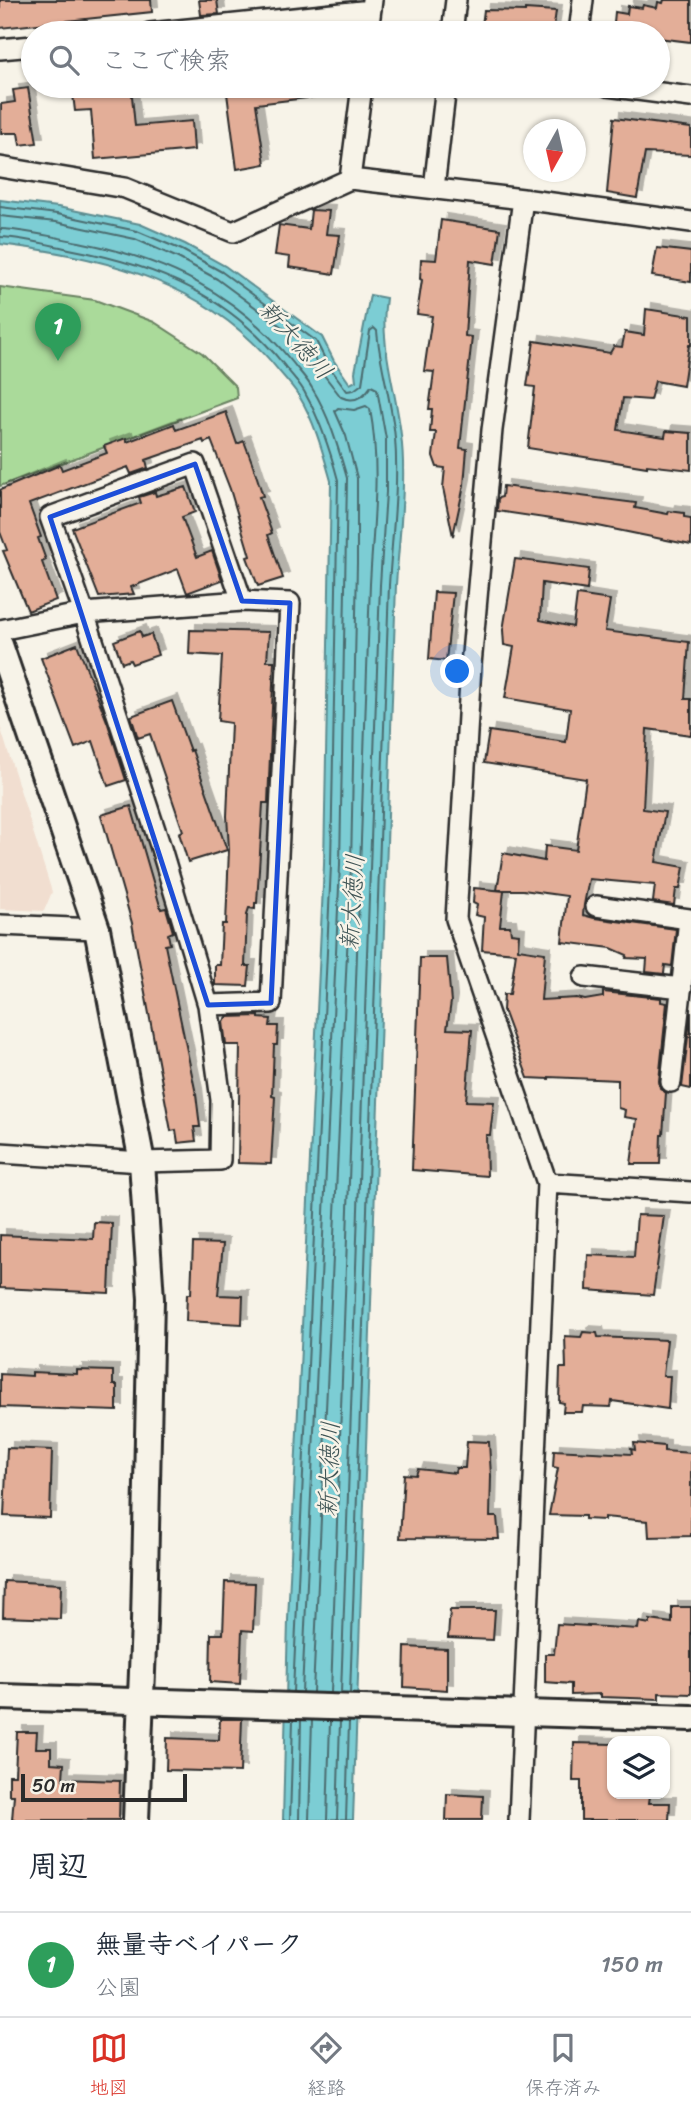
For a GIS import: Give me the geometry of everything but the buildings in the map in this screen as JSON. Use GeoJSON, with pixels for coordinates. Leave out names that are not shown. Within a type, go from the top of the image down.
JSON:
{"type":"FeatureCollection","features":[{"type":"Feature","properties":{"kind":"street"},"geometry":{"type":"LineString","coordinates":[[453,21],[456,0]]}},
{"type":"Feature","properties":{"kind":"street"},"geometry":{"type":"LineString","coordinates":[[580,21],[583,0]]}},
{"type":"Feature","properties":{"kind":"street"},"geometry":{"type":"LineString","coordinates":[[245,21],[372,5]]}},
{"type":"Feature","properties":{"kind":"street"},"geometry":{"type":"LineString","coordinates":[[0,49],[21,47]]}},
{"type":"Feature","properties":{"kind":"street"},"geometry":{"type":"LineString","coordinates":[[670,94],[691,97]]}},
{"type":"Feature","properties":{"kind":"street"},"geometry":{"type":"LineString","coordinates":[[350,179],[360,98]]}},
{"type":"Feature","properties":{"kind":"street"},"geometry":{"type":"LineString","coordinates":[[434,188],[445,98]]}},
{"type":"Feature","properties":{"kind":"street"},"geometry":{"type":"LineString","coordinates":[[0,167],[125,188],[233,232],[350,179],[691,222]]}},
{"type":"Feature","properties":{"kind":"street"},"geometry":{"type":"LineString","coordinates":[[519,1820],[547,1183],[456,919],[471,665],[492,430],[523,199]]}},
{"type":"Feature","properties":{"kind":"street"},"geometry":{"type":"LineString","coordinates":[[0,1153],[142,1162],[220,1160],[221,1100],[208,1004],[160,845],[50,517],[195,464],[242,601]]}},
{"type":"Feature","properties":{"kind":"street"},"geometry":{"type":"LineString","coordinates":[[0,630],[84,613],[242,601],[290,603],[271,1003],[208,1004]]}},
{"type":"Feature","properties":{"kind":"street"},"geometry":{"type":"LineString","coordinates":[[0,645],[97,929],[142,1162],[151,1300],[136,1820]]}},
{"type":"Feature","properties":{"kind":"street"},"geometry":{"type":"LineString","coordinates":[[596,906],[690,914],[682,1060],[671,1082]]}},
{"type":"Feature","properties":{"kind":"street"},"geometry":{"type":"LineString","coordinates":[[0,925],[97,929]]}},
{"type":"Feature","properties":{"kind":"street"},"geometry":{"type":"LineString","coordinates":[[584,977],[684,997]]}},
{"type":"Feature","properties":{"kind":"street"},"geometry":{"type":"LineString","coordinates":[[547,1183],[691,1192]]}},
{"type":"Feature","properties":{"kind":"street"},"geometry":{"type":"LineString","coordinates":[[0,1696],[691,1718]]}},
{"type":"Feature","properties":{"kind":"highlighted area"},"geometry":{"type":"Polygon","coordinates":[[[195,464],[242,601],[290,603],[271,1003],[208,1005],[50,517],[195,464]]]}},
{"type":"Feature","properties":{"kind":"shaded area"},"geometry":{"type":"Polygon","coordinates":[[[0,726],[52,892],[44,911],[0,909],[0,726]]]}},
{"type":"Feature","properties":{"kind":"green space"},"geometry":{"type":"Polygon","coordinates":[[[0,287],[95,300],[154,322],[202,353],[236,387],[237,398],[0,486],[0,287]]]}},
{"type":"Feature","properties":{"kind":"water","name":"新大徳川"},"geometry":{"type":"Polygon","coordinates":[[[0,200],[58,207],[140,224],[185,244],[225,266],[322,337],[350,384],[356,381],[355,372],[370,295],[386,298],[385,333],[401,435],[403,490],[396,585],[353,1820],[283,1820],[288,1620],[324,865],[331,481],[305,406],[284,377],[251,341],[221,316],[153,279],[79,257],[0,244],[0,200]]]}},
{"type":"Feature","properties":{"kind":"place","name":"無量寺ベイパーク"},"geometry":{"type":"Point","coordinates":[58,361]}}]}
